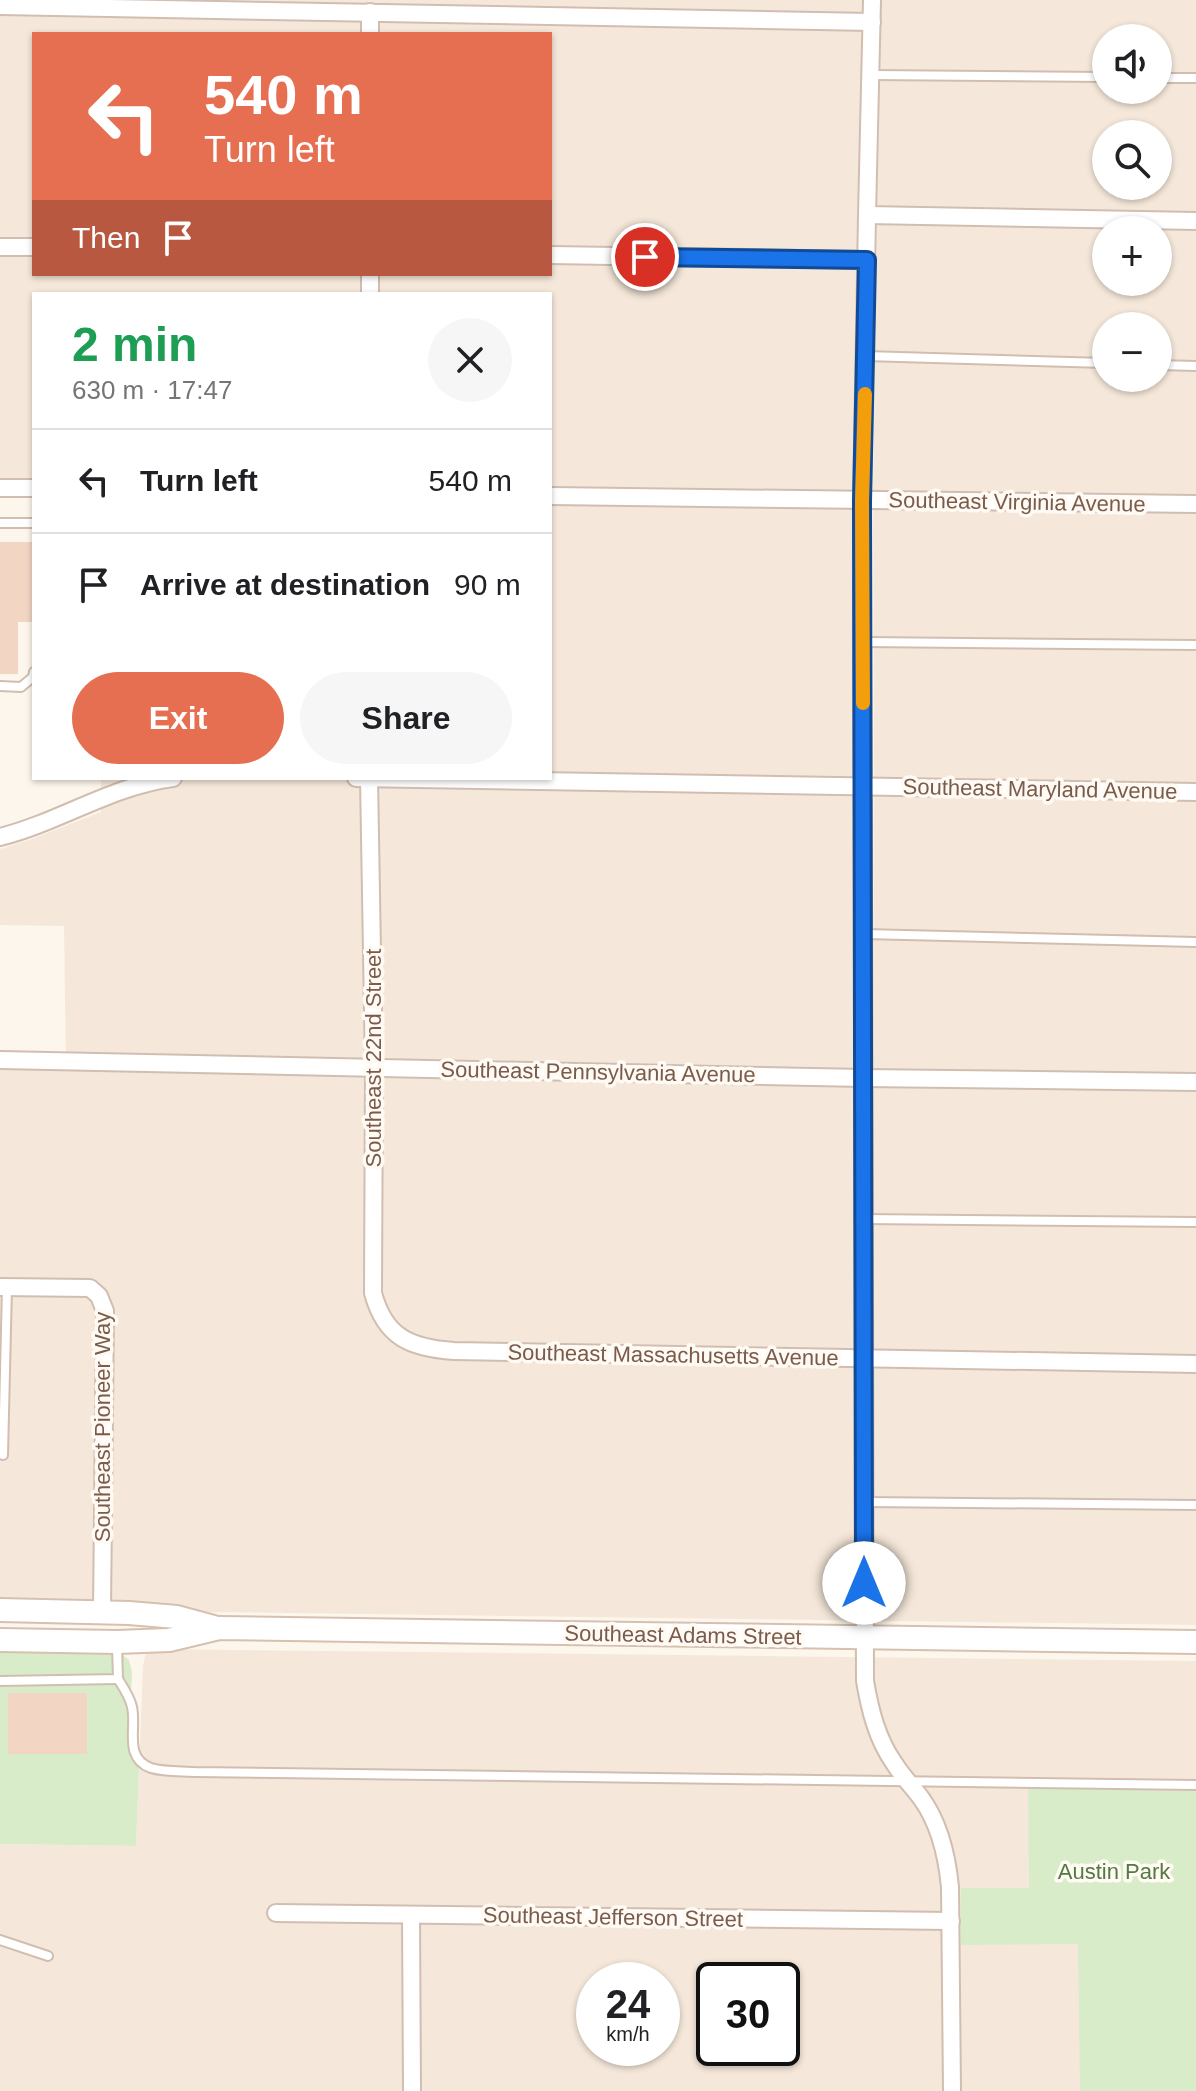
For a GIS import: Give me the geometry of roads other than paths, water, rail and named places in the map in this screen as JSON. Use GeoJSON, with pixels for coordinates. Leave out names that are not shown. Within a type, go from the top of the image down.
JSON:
{"type":"FeatureCollection","features":[{"type":"Feature","properties":{"kind":"main road","name":"Southeast Adams Street"},"geometry":{"type":"LineString","coordinates":[[0,1610],[177,1617],[219,1628],[1196,1642]]}},
{"type":"Feature","properties":{"kind":"main road","name":"Southeast Adams Street"},"geometry":{"type":"LineString","coordinates":[[0,1640],[169,1640],[219,1628]]}},
{"type":"Feature","properties":{"kind":"street"},"geometry":{"type":"LineString","coordinates":[[872,0],[862,501],[865,1681],[880,1737],[893,1763],[923,1800],[942,1842],[950,1887],[952,2091]]}},
{"type":"Feature","properties":{"kind":"street"},"geometry":{"type":"LineString","coordinates":[[0,6],[872,22]]}},
{"type":"Feature","properties":{"kind":"street"},"geometry":{"type":"LineString","coordinates":[[370,12],[370,32]]}},
{"type":"Feature","properties":{"kind":"street"},"geometry":{"type":"LineString","coordinates":[[867,215],[1196,221]]}},
{"type":"Feature","properties":{"kind":"street"},"geometry":{"type":"LineString","coordinates":[[0,247],[32,247]]}},
{"type":"Feature","properties":{"kind":"street"},"geometry":{"type":"LineString","coordinates":[[552,255],[867,260]]}},
{"type":"Feature","properties":{"kind":"street"},"geometry":{"type":"LineString","coordinates":[[0,488],[32,488]]}},
{"type":"Feature","properties":{"kind":"street","name":"Southeast Virginia Avenue"},"geometry":{"type":"LineString","coordinates":[[552,496],[1196,504]]}},
{"type":"Feature","properties":{"kind":"street"},"geometry":{"type":"LineString","coordinates":[[0,837],[39,825],[113,785],[132,786],[163,780]]}},
{"type":"Feature","properties":{"kind":"street","name":"Southeast 22nd Street"},"geometry":{"type":"LineString","coordinates":[[369,780],[374,1068],[373,1293],[383,1319],[394,1332]]}},
{"type":"Feature","properties":{"kind":"street","name":"Southeast Maryland Avenue"},"geometry":{"type":"LineString","coordinates":[[493,780],[1196,792]]}},
{"type":"Feature","properties":{"kind":"street","name":"Southeast Pennsylvania Avenue"},"geometry":{"type":"LineString","coordinates":[[0,1060],[1196,1082]]}},
{"type":"Feature","properties":{"kind":"street","name":"Southeast Pioneer Way"},"geometry":{"type":"LineString","coordinates":[[4,1287],[90,1288],[99,1296],[105,1311],[102,1612]]}},
{"type":"Feature","properties":{"kind":"street","name":"Southeast Massachusetts Avenue"},"geometry":{"type":"LineString","coordinates":[[394,1332],[418,1346],[454,1351],[1196,1364]]}},
{"type":"Feature","properties":{"kind":"street","name":"Southeast Jefferson Street"},"geometry":{"type":"LineString","coordinates":[[276,1913],[951,1921]]}},
{"type":"Feature","properties":{"kind":"street"},"geometry":{"type":"LineString","coordinates":[[411,1915],[412,2091]]}},
{"type":"Feature","properties":{"kind":"lane"},"geometry":{"type":"LineString","coordinates":[[870,75],[1092,77]]}},
{"type":"Feature","properties":{"kind":"lane"},"geometry":{"type":"LineString","coordinates":[[1172,78],[1196,78]]}},
{"type":"Feature","properties":{"kind":"lane"},"geometry":{"type":"LineString","coordinates":[[865,356],[1092,363]]}},
{"type":"Feature","properties":{"kind":"lane"},"geometry":{"type":"LineString","coordinates":[[1172,365],[1196,366]]}},
{"type":"Feature","properties":{"kind":"lane"},"geometry":{"type":"LineString","coordinates":[[0,523],[32,523]]}},
{"type":"Feature","properties":{"kind":"lane"},"geometry":{"type":"LineString","coordinates":[[863,642],[1196,645]]}},
{"type":"Feature","properties":{"kind":"lane"},"geometry":{"type":"LineString","coordinates":[[0,686],[21,687],[32,678]]}},
{"type":"Feature","properties":{"kind":"lane"},"geometry":{"type":"LineString","coordinates":[[864,934],[1196,942]]}},
{"type":"Feature","properties":{"kind":"lane"},"geometry":{"type":"LineString","coordinates":[[863,1219],[1196,1222]]}},
{"type":"Feature","properties":{"kind":"lane"},"geometry":{"type":"LineString","coordinates":[[3,1455],[4,1287]]}},
{"type":"Feature","properties":{"kind":"lane"},"geometry":{"type":"LineString","coordinates":[[864,1502],[1196,1505]]}},
{"type":"Feature","properties":{"kind":"lane"},"geometry":{"type":"LineString","coordinates":[[117,1642],[118,1679],[132,1707],[134,1751],[146,1766],[155,1769],[1196,1785]]}},
{"type":"Feature","properties":{"kind":"lane"},"geometry":{"type":"LineString","coordinates":[[0,1681],[118,1679]]}},
{"type":"Feature","properties":{"kind":"lane"},"geometry":{"type":"LineString","coordinates":[[0,1940],[48,1956]]}},
{"type":"Feature","properties":{"kind":"park label","name":"Austin Park"},"geometry":{"type":"Point","coordinates":[1114,1871]}}]}
